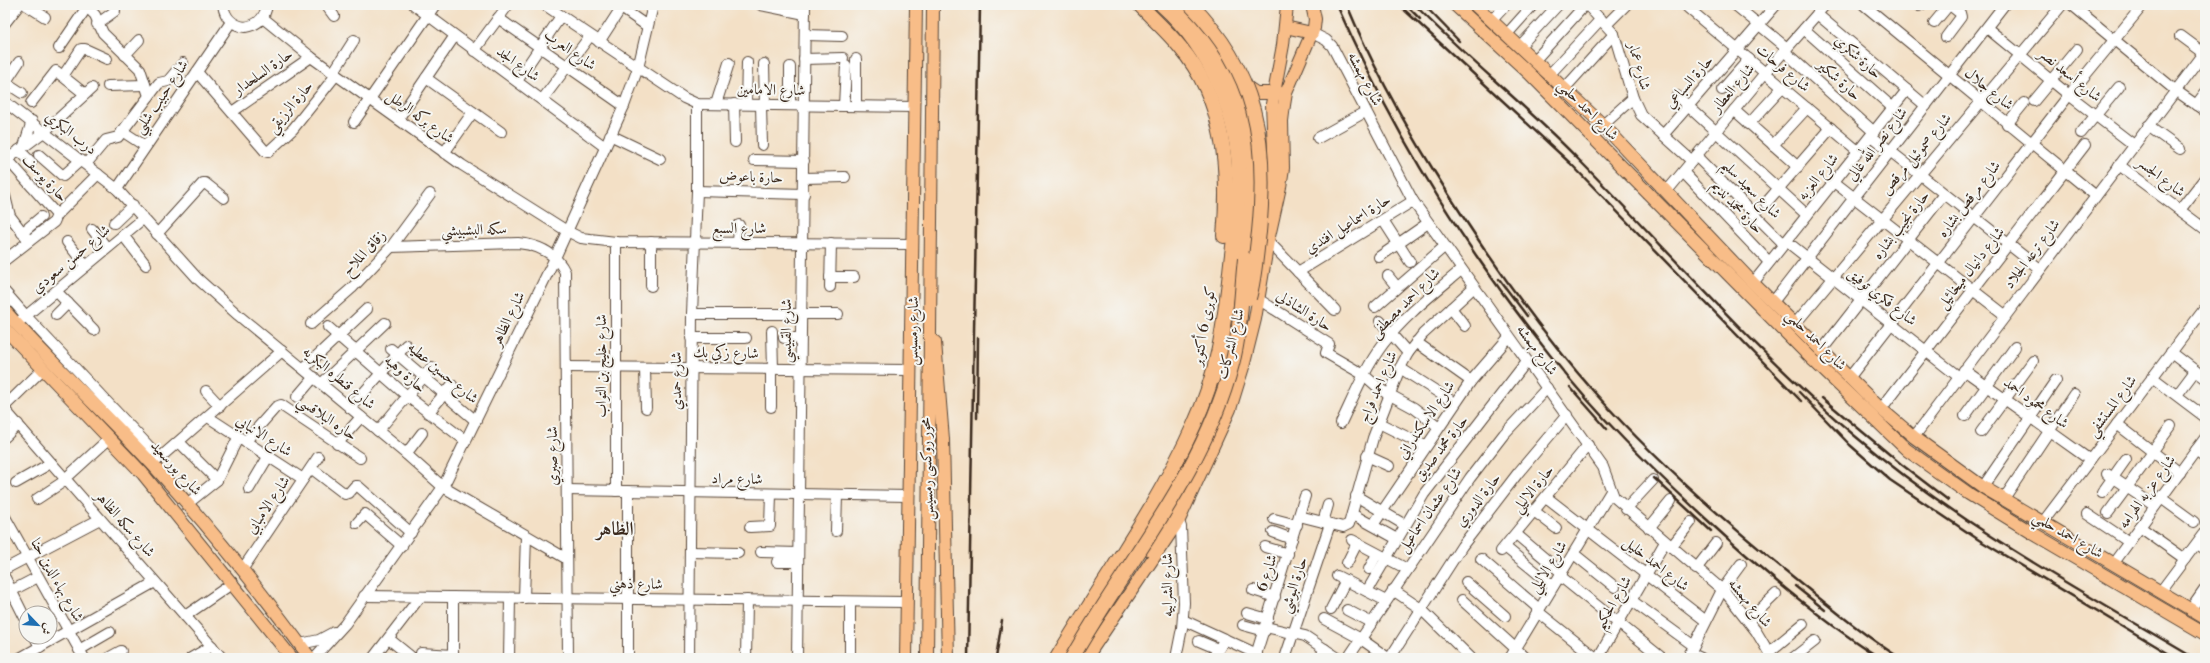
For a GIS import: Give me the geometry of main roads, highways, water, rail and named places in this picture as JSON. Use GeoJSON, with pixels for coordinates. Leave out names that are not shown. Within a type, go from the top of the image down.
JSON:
{"type":"FeatureCollection","features":[{"type":"Feature","properties":{"kind":"highway"},"geometry":{"type":"LineString","coordinates":[[1140,5],[1181,48],[1207,91],[1216,114],[1226,160],[1226,215],[1218,299],[1232,315],[1244,310],[1250,293],[1262,201],[1262,164],[1258,125],[1243,79],[1229,52],[1207,22],[1191,5]]}},
{"type":"Feature","properties":{"kind":"highway","name":"كوبرى 6 أكتوبر"},"geometry":{"type":"LineString","coordinates":[[1072,658],[1180,484],[1212,422],[1232,363],[1232,315],[1239,185],[1236,141],[1225,99],[1207,61],[1196,43],[1162,5]]}},
{"type":"Feature","properties":{"kind":"highway"},"geometry":{"type":"LineString","coordinates":[[1052,658],[1064,652],[1169,488],[1209,405],[1226,346],[1242,222],[1244,177],[1238,122],[1226,85],[1212,59],[1198,39],[1167,5]]}},
{"type":"Feature","properties":{"kind":"highway","name":"كوبرى 6 أكتوبر"},"geometry":{"type":"LineString","coordinates":[[1057,658],[1064,652],[1165,483],[1186,443],[1213,376],[1223,336],[1232,315],[1251,184],[1248,138],[1239,102],[1228,74],[1205,35],[1178,5]]}},
{"type":"Feature","properties":{"kind":"main road","name":"شارع رمسيس"},"geometry":{"type":"LineString","coordinates":[[906,658],[907,496],[916,5]]}},
{"type":"Feature","properties":{"kind":"main road","name":"شارع رمسيس"},"geometry":{"type":"LineString","coordinates":[[927,658],[929,280],[933,5]]}},
{"type":"Feature","properties":{"kind":"main road"},"geometry":{"type":"LineString","coordinates":[[1183,5],[1206,29],[1241,84],[1256,93],[1280,93]]}},
{"type":"Feature","properties":{"kind":"main road","name":"شارع الشركات"},"geometry":{"type":"LineString","coordinates":[[1086,658],[1176,516],[1230,409],[1244,367],[1283,168],[1280,93],[1287,5]]}},
{"type":"Feature","properties":{"kind":"main road","name":"شارع الشركات"},"geometry":{"type":"LineString","coordinates":[[1082,658],[1111,606],[1176,516],[1181,501],[1225,404],[1248,326],[1257,274],[1273,170],[1272,104],[1280,93],[1312,33],[1315,19],[1312,5]]}},
{"type":"Feature","properties":{"kind":"main road","name":"شارع احمد حلمي"},"geometry":{"type":"LineString","coordinates":[[1455,5],[1529,73],[1814,361],[1907,450],[1969,494],[2034,534],[2205,634]]}},
{"type":"Feature","properties":{"kind":"main road","name":"شارع احمد حلمي"},"geometry":{"type":"LineString","coordinates":[[1477,6],[1603,124],[1753,283],[1881,409],[1914,437],[2003,500],[2205,618]]}},
{"type":"Feature","properties":{"kind":"main road"},"geometry":{"type":"LineString","coordinates":[[1285,27],[1312,33]]}},
{"type":"Feature","properties":{"kind":"main road"},"geometry":{"type":"LineString","coordinates":[[1529,73],[1537,61]]}},
{"type":"Feature","properties":{"kind":"main road","name":"محور روكسى رمسيس"},"geometry":{"type":"LineString","coordinates":[[929,280],[942,427],[948,658]]}},
{"type":"Feature","properties":{"kind":"main road","name":"شارع بورسعيد"},"geometry":{"type":"LineString","coordinates":[[5,311],[21,320],[156,461],[187,504],[242,570],[310,658]]}},
{"type":"Feature","properties":{"kind":"main road","name":"شارع بورسعيد"},"geometry":{"type":"LineString","coordinates":[[5,329],[44,368],[143,474],[233,583],[292,658]]}},
{"type":"Feature","properties":{"kind":"main road"},"geometry":{"type":"LineString","coordinates":[[1169,488],[1167,498],[1176,516]]}},
{"type":"Feature","properties":{"kind":"main road"},"geometry":{"type":"LineString","coordinates":[[1154,512],[1164,509],[1176,516]]}},
{"type":"Feature","properties":{"kind":"railway"},"geometry":{"type":"LineString","coordinates":[[968,658],[980,5]]}},
{"type":"Feature","properties":{"kind":"railway"},"geometry":{"type":"LineString","coordinates":[[1337,5],[1381,98],[1432,187],[1488,273],[1518,314],[1568,377],[1644,460],[1725,537],[1789,592],[1857,643],[1880,658]]}},
{"type":"Feature","properties":{"kind":"railway"},"geometry":{"type":"LineString","coordinates":[[1347,5],[1387,90],[1434,171],[1510,285],[1552,341],[1595,393],[1663,463],[1711,508],[1842,616],[1900,658]]}},
{"type":"Feature","properties":{"kind":"railway"},"geometry":{"type":"LineString","coordinates":[[1399,5],[1570,163],[1801,401]]}},
{"type":"Feature","properties":{"kind":"railway"},"geometry":{"type":"LineString","coordinates":[[1406,5],[1420,19]]}},
{"type":"Feature","properties":{"kind":"railway"},"geometry":{"type":"LineString","coordinates":[[1415,5],[1559,140],[1748,336],[1818,404],[1855,436],[1894,468],[1977,527],[2063,581],[2194,658]]}},
{"type":"Feature","properties":{"kind":"railway"},"geometry":{"type":"LineString","coordinates":[[1424,5],[1459,41]]}},
{"type":"Feature","properties":{"kind":"railway"},"geometry":{"type":"LineString","coordinates":[[1499,279],[1527,316]]}},
{"type":"Feature","properties":{"kind":"railway"},"geometry":{"type":"LineString","coordinates":[[977,418],[978,338]]}},
{"type":"Feature","properties":{"kind":"railway"},"geometry":{"type":"LineString","coordinates":[[1570,387],[1607,429]]}},
{"type":"Feature","properties":{"kind":"railway"},"geometry":{"type":"LineString","coordinates":[[1799,392],[1850,445],[1890,480],[1979,540],[2176,658]]}},
{"type":"Feature","properties":{"kind":"railway"},"geometry":{"type":"LineString","coordinates":[[1822,398],[1901,464],[1948,500]]}},
{"type":"Feature","properties":{"kind":"railway"},"geometry":{"type":"LineString","coordinates":[[1654,478],[1711,531]]}},
{"type":"Feature","properties":{"kind":"railway"},"geometry":{"type":"LineString","coordinates":[[1795,586],[1825,610]]}},
{"type":"Feature","properties":{"kind":"railway"},"geometry":{"type":"LineString","coordinates":[[996,658],[1002,620]]}},
{"type":"Feature","properties":{"kind":"district","name":"الظاهر"},"geometry":{"type":"Point","coordinates":[615,529]}}]}
